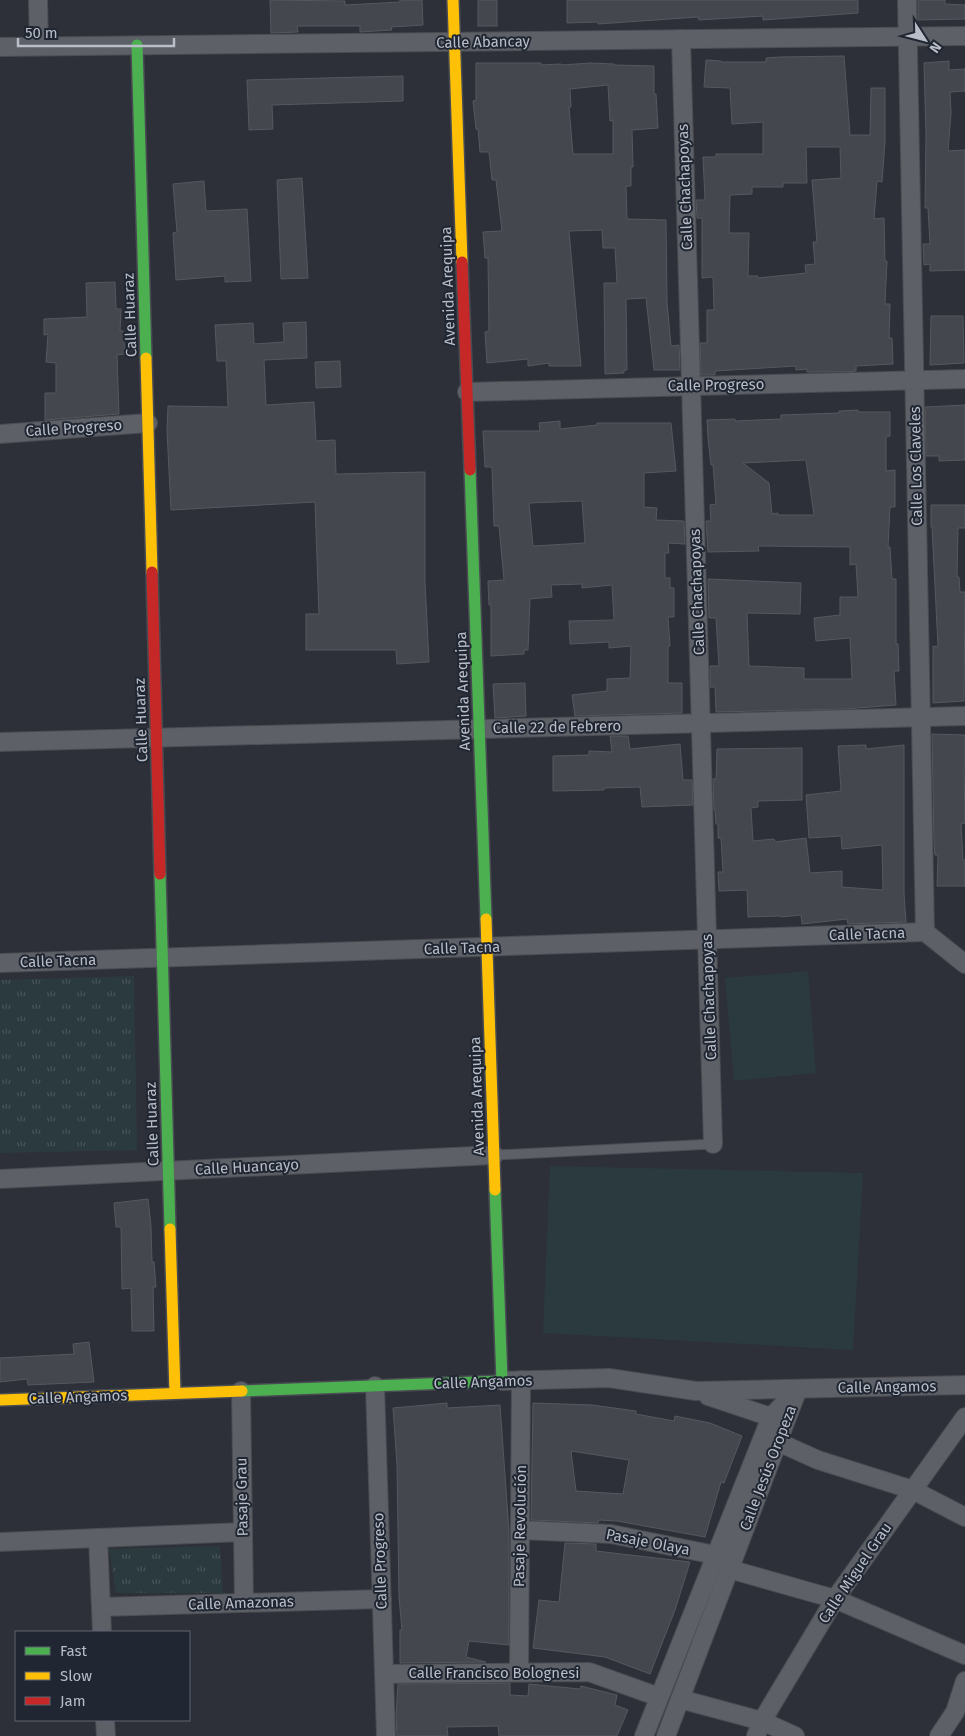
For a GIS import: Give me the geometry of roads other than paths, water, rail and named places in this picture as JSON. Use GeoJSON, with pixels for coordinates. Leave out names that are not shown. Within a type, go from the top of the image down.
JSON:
{"type":"FeatureCollection","features":[{"type":"Feature","properties":{"kind":"street"},"geometry":{"type":"LineString","coordinates":[[38,0],[39,46]]}},
{"type":"Feature","properties":{"kind":"street","name":"Avenida Arequipa"},"geometry":{"type":"LineString","coordinates":[[453,0],[502,1381]]}},
{"type":"Feature","properties":{"kind":"street","name":"Calle Los Claveles"},"geometry":{"type":"LineString","coordinates":[[907,0],[925,932]]}},
{"type":"Feature","properties":{"kind":"street","name":"Calle Abancay"},"geometry":{"type":"LineString","coordinates":[[0,47],[965,36]]}},
{"type":"Feature","properties":{"kind":"street","name":"Calle Chachapoyas"},"geometry":{"type":"LineString","coordinates":[[681,39],[713,1144]]}},
{"type":"Feature","properties":{"kind":"street","name":"Calle Huaraz"},"geometry":{"type":"LineString","coordinates":[[137,45],[175,1393]]}},
{"type":"Feature","properties":{"kind":"street","name":"Calle Progreso"},"geometry":{"type":"LineString","coordinates":[[467,392],[965,379]]}},
{"type":"Feature","properties":{"kind":"street","name":"Calle Progreso"},"geometry":{"type":"LineString","coordinates":[[0,434],[148,423]]}},
{"type":"Feature","properties":{"kind":"street","name":"Calle 22 de Febrero"},"geometry":{"type":"LineString","coordinates":[[0,742],[965,716]]}},
{"type":"Feature","properties":{"kind":"street"},"geometry":{"type":"LineString","coordinates":[[925,932],[965,964]]}},
{"type":"Feature","properties":{"kind":"street","name":"Calle Tacna"},"geometry":{"type":"LineString","coordinates":[[0,963],[925,932]]}},
{"type":"Feature","properties":{"kind":"street","name":"Calle Huancayo"},"geometry":{"type":"LineString","coordinates":[[0,1179],[494,1155]]}},
{"type":"Feature","properties":{"kind":"street","name":"Calle Angamos"},"geometry":{"type":"LineString","coordinates":[[0,1400],[610,1378],[696,1392],[965,1385]]}},
{"type":"Feature","properties":{"kind":"street","name":"Pasaje Revolución"},"geometry":{"type":"LineString","coordinates":[[519,1672],[521,1380]]}},
{"type":"Feature","properties":{"kind":"street","name":"Calle Progreso"},"geometry":{"type":"LineString","coordinates":[[374,1386],[386,1736]]}},
{"type":"Feature","properties":{"kind":"street","name":"Calle Jesús Oropeza"},"geometry":{"type":"LineString","coordinates":[[644,1736],[715,1556],[778,1419],[798,1389]]}},
{"type":"Feature","properties":{"kind":"street","name":"Pasaje Grau"},"geometry":{"type":"LineString","coordinates":[[241,1390],[244,1603]]}},
{"type":"Feature","properties":{"kind":"street"},"geometry":{"type":"LineString","coordinates":[[696,1392],[778,1419]]}},
{"type":"Feature","properties":{"kind":"street","name":"Calle Miguel Grau"},"geometry":{"type":"LineString","coordinates":[[759,1728],[835,1599],[965,1417]]}},
{"type":"Feature","properties":{"kind":"street","name":"Calle Jesús Oropeza"},"geometry":{"type":"LineString","coordinates":[[666,1736],[778,1442],[778,1419]]}},
{"type":"Feature","properties":{"kind":"street"},"geometry":{"type":"LineString","coordinates":[[778,1442],[818,1460],[913,1490],[965,1517]]}},
{"type":"Feature","properties":{"kind":"street","name":"Pasaje Olaya"},"geometry":{"type":"LineString","coordinates":[[520,1530],[611,1534],[715,1556]]}},
{"type":"Feature","properties":{"kind":"street"},"geometry":{"type":"LineString","coordinates":[[0,1542],[243,1532]]}},
{"type":"Feature","properties":{"kind":"street"},"geometry":{"type":"LineString","coordinates":[[98,1538],[102,1631]]}},
{"type":"Feature","properties":{"kind":"street"},"geometry":{"type":"LineString","coordinates":[[729,1570],[835,1599],[965,1654]]}},
{"type":"Feature","properties":{"kind":"street","name":"Calle Amazonas"},"geometry":{"type":"LineString","coordinates":[[100,1607],[382,1599]]}},
{"type":"Feature","properties":{"kind":"street","name":"Calle Francisco Bolognesi"},"geometry":{"type":"LineString","coordinates":[[384,1674],[589,1672],[659,1697]]}},
{"type":"Feature","properties":{"kind":"street"},"geometry":{"type":"LineString","coordinates":[[939,1736],[955,1712],[964,1684]]}},
{"type":"Feature","properties":{"kind":"street"},"geometry":{"type":"LineString","coordinates":[[680,1699],[759,1728],[795,1736]]}},
{"type":"Feature","properties":{"kind":"street"},"geometry":{"type":"LineString","coordinates":[[105,1721],[106,1736]]}},
{"type":"Feature","properties":{"kind":"lane"},"geometry":{"type":"LineString","coordinates":[[494,1155],[713,1144]]}}]}
